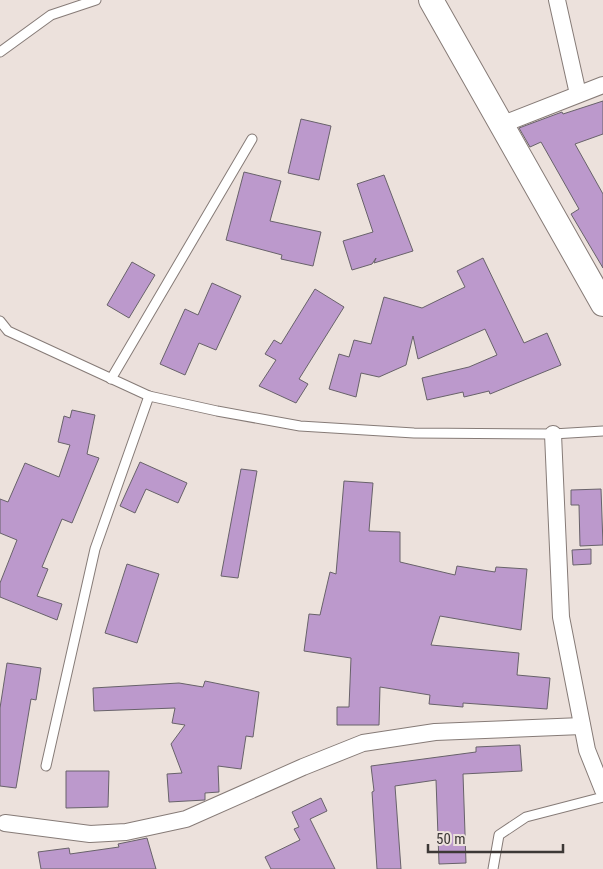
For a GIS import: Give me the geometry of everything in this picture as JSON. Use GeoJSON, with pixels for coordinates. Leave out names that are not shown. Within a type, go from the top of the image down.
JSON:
{"type":"FeatureCollection","features":[{"type":"Feature","properties":{"kind":"street"},"geometry":{"type":"LineString","coordinates":[[431,0],[503,124],[603,304]]}},
{"type":"Feature","properties":{"kind":"street"},"geometry":{"type":"LineString","coordinates":[[557,0],[578,94]]}},
{"type":"Feature","properties":{"kind":"street"},"geometry":{"type":"LineString","coordinates":[[503,124],[603,85]]}},
{"type":"Feature","properties":{"kind":"street"},"geometry":{"type":"LineString","coordinates":[[553,434],[562,616],[587,750],[603,790]]}},
{"type":"Feature","properties":{"kind":"street"},"geometry":{"type":"LineString","coordinates":[[5,823],[90,834],[126,832],[186,818],[363,743],[435,732],[582,726]]}},
{"type":"Feature","properties":{"kind":"lane"},"geometry":{"type":"LineString","coordinates":[[0,52],[51,15],[96,0]]}},
{"type":"Feature","properties":{"kind":"lane"},"geometry":{"type":"LineString","coordinates":[[112,379],[252,139]]}},
{"type":"Feature","properties":{"kind":"lane"},"geometry":{"type":"LineString","coordinates":[[0,321],[4,329],[149,396],[217,411],[300,426],[414,433],[553,434],[603,431]]}},
{"type":"Feature","properties":{"kind":"lane"},"geometry":{"type":"LineString","coordinates":[[46,766],[95,549],[149,396]]}},
{"type":"Feature","properties":{"kind":"lane"},"geometry":{"type":"LineString","coordinates":[[494,869],[499,835],[526,817],[603,797]]}},
{"type":"Feature","properties":{"kind":"building"},"geometry":{"type":"Polygon","coordinates":[[[603,101],[603,134],[575,144],[603,194],[603,268],[571,214],[579,209],[541,142],[530,147],[519,128],[562,112],[563,114],[603,101]]]}},
{"type":"Feature","properties":{"kind":"building"},"geometry":{"type":"Polygon","coordinates":[[[301,119],[331,126],[319,180],[288,173],[301,119]]]}},
{"type":"Feature","properties":{"kind":"building"},"geometry":{"type":"Polygon","coordinates":[[[244,172],[281,181],[270,221],[321,232],[313,266],[281,259],[282,255],[226,240],[244,172]]]}},
{"type":"Feature","properties":{"kind":"building"},"geometry":{"type":"Polygon","coordinates":[[[384,175],[413,251],[374,263],[376,258],[372,264],[352,270],[343,241],[373,232],[357,184],[384,175]]]}},
{"type":"Feature","properties":{"kind":"building"},"geometry":{"type":"Polygon","coordinates":[[[483,258],[524,343],[547,333],[561,365],[490,394],[489,391],[464,397],[463,392],[427,400],[422,378],[469,367],[497,355],[485,329],[418,359],[413,336],[406,365],[379,377],[361,373],[356,397],[329,389],[339,354],[349,357],[354,340],[371,344],[384,297],[422,308],[465,287],[457,271],[483,258]]]}},
{"type":"Feature","properties":{"kind":"building"},"geometry":{"type":"Polygon","coordinates":[[[132,262],[155,275],[129,318],[107,305],[132,262]]]}},
{"type":"Feature","properties":{"kind":"building"},"geometry":{"type":"Polygon","coordinates":[[[212,283],[241,296],[216,350],[199,343],[185,375],[160,364],[185,309],[198,315],[212,283]]]}},
{"type":"Feature","properties":{"kind":"building"},"geometry":{"type":"Polygon","coordinates":[[[315,289],[344,307],[299,379],[308,384],[296,403],[259,386],[276,360],[265,354],[274,340],[281,344],[315,289]]]}},
{"type":"Feature","properties":{"kind":"building"},"geometry":{"type":"Polygon","coordinates":[[[72,410],[95,415],[87,454],[99,458],[72,523],[62,519],[42,567],[48,569],[37,596],[62,604],[57,620],[0,597],[0,583],[17,540],[0,533],[0,499],[8,502],[25,463],[59,477],[70,445],[58,442],[64,416],[70,418],[72,410]]]}},
{"type":"Feature","properties":{"kind":"building"},"geometry":{"type":"Polygon","coordinates":[[[140,462],[187,483],[178,503],[146,489],[135,513],[120,506],[140,462]]]}},
{"type":"Feature","properties":{"kind":"building"},"geometry":{"type":"Polygon","coordinates":[[[241,469],[257,471],[238,578],[221,576],[241,469]]]}},
{"type":"Feature","properties":{"kind":"building"},"geometry":{"type":"Polygon","coordinates":[[[344,481],[373,483],[369,531],[400,532],[400,562],[455,575],[457,566],[495,572],[496,567],[527,569],[521,630],[440,616],[431,645],[519,653],[517,675],[550,678],[547,709],[463,703],[463,707],[429,704],[430,695],[380,687],[379,725],[337,725],[337,707],[349,707],[351,658],[304,651],[309,614],[320,615],[330,572],[336,574],[344,481]]]}},
{"type":"Feature","properties":{"kind":"building"},"geometry":{"type":"Polygon","coordinates":[[[601,489],[603,545],[580,546],[579,505],[571,505],[571,490],[601,489]]]}},
{"type":"Feature","properties":{"kind":"building"},"geometry":{"type":"Polygon","coordinates":[[[591,549],[591,564],[573,565],[572,550],[591,549]]]}},
{"type":"Feature","properties":{"kind":"building"},"geometry":{"type":"Polygon","coordinates":[[[127,564],[159,574],[137,643],[105,633],[127,564]]]}},
{"type":"Feature","properties":{"kind":"building"},"geometry":{"type":"Polygon","coordinates":[[[7,663],[41,668],[36,700],[31,699],[16,788],[0,786],[0,708],[7,663]]]}},
{"type":"Feature","properties":{"kind":"building"},"geometry":{"type":"Polygon","coordinates":[[[205,681],[259,692],[253,737],[246,736],[241,769],[218,766],[219,792],[205,793],[205,800],[169,802],[167,774],[182,773],[171,744],[185,725],[172,723],[175,708],[94,711],[93,688],[179,683],[203,687],[205,681]]]}},
{"type":"Feature","properties":{"kind":"building"},"geometry":{"type":"Polygon","coordinates":[[[520,745],[522,771],[463,774],[466,863],[439,864],[436,780],[395,786],[401,869],[377,869],[372,792],[374,791],[371,766],[476,752],[476,747],[520,745]]]}},
{"type":"Feature","properties":{"kind":"building"},"geometry":{"type":"Polygon","coordinates":[[[66,771],[109,771],[108,807],[66,808],[66,771]]]}},
{"type":"Feature","properties":{"kind":"building"},"geometry":{"type":"Polygon","coordinates":[[[321,798],[327,811],[310,819],[335,869],[271,869],[265,857],[300,840],[294,829],[299,827],[292,812],[321,798]]]}},
{"type":"Feature","properties":{"kind":"building"},"geometry":{"type":"Polygon","coordinates":[[[147,838],[156,869],[41,869],[38,852],[69,848],[70,854],[119,847],[118,844],[147,838]]]}}]}
